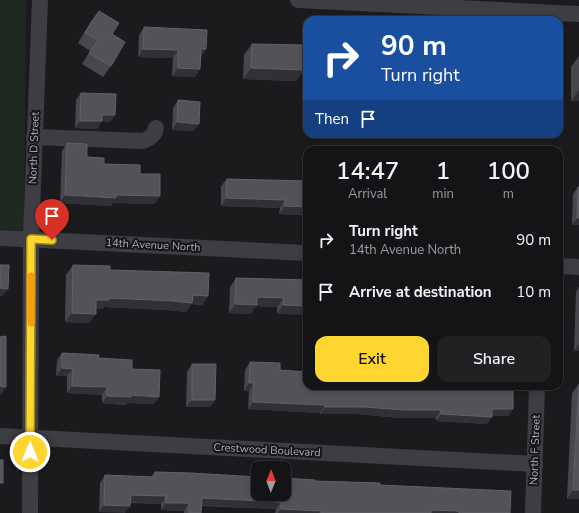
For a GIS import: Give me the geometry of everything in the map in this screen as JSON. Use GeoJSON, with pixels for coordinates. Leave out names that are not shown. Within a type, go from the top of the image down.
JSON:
{"type":"FeatureCollection","features":[{"type":"Feature","properties":{"kind":"street","name":"North D Street"},"geometry":{"type":"LineString","coordinates":[[30,513],[31,239],[40,0]]}},
{"type":"Feature","properties":{"kind":"street"},"geometry":{"type":"LineString","coordinates":[[298,0],[579,14]]}},
{"type":"Feature","properties":{"kind":"street"},"geometry":{"type":"LineString","coordinates":[[34,137],[143,141],[150,138],[154,134],[156,128]]}},
{"type":"Feature","properties":{"kind":"street","name":"14th Avenue North"},"geometry":{"type":"LineString","coordinates":[[0,238],[303,253]]}},
{"type":"Feature","properties":{"kind":"street"},"geometry":{"type":"LineString","coordinates":[[563,266],[579,267]]}},
{"type":"Feature","properties":{"kind":"street","name":"North F Street"},"geometry":{"type":"LineString","coordinates":[[533,513],[537,390]]}},
{"type":"Feature","properties":{"kind":"street","name":"Crestwood Boulevard"},"geometry":{"type":"LineString","coordinates":[[0,436],[534,464]]}},
{"type":"Feature","properties":{"kind":"shaded area"},"geometry":{"type":"Polygon","coordinates":[[[0,0],[26,0],[24,231],[0,229],[0,0]]]}},
{"type":"Feature","properties":{"kind":"building"},"geometry":{"type":"Polygon","coordinates":[[[99,11],[119,23],[112,34],[125,42],[111,66],[89,53],[98,40],[85,33],[99,11]]]}},
{"type":"Feature","properties":{"kind":"building"},"geometry":{"type":"Polygon","coordinates":[[[144,27],[207,30],[206,49],[201,49],[200,69],[178,68],[178,50],[143,49],[144,27]]]}},
{"type":"Feature","properties":{"kind":"building"},"geometry":{"type":"Polygon","coordinates":[[[252,44],[303,45],[303,70],[251,68],[252,44]]]}},
{"type":"Feature","properties":{"kind":"building"},"geometry":{"type":"Polygon","coordinates":[[[81,93],[116,94],[115,115],[102,115],[102,121],[80,121],[81,93]]]}},
{"type":"Feature","properties":{"kind":"building"},"geometry":{"type":"Polygon","coordinates":[[[178,100],[200,102],[199,124],[177,122],[178,100]]]}},
{"type":"Feature","properties":{"kind":"building"},"geometry":{"type":"Polygon","coordinates":[[[67,143],[87,144],[87,157],[104,158],[104,164],[140,165],[140,174],[160,174],[160,196],[116,195],[116,198],[65,195],[67,143]]]}},
{"type":"Feature","properties":{"kind":"building"},"geometry":{"type":"Polygon","coordinates":[[[227,179],[303,181],[303,207],[285,206],[285,200],[226,198],[227,179]]]}},
{"type":"Feature","properties":{"kind":"building"},"geometry":{"type":"Polygon","coordinates":[[[578,187],[579,218],[577,218],[578,187]]]}},
{"type":"Feature","properties":{"kind":"building"},"geometry":{"type":"Polygon","coordinates":[[[0,265],[9,265],[8,289],[0,288],[0,265]]]}},
{"type":"Feature","properties":{"kind":"building"},"geometry":{"type":"Polygon","coordinates":[[[73,265],[110,266],[110,270],[209,273],[208,296],[193,295],[192,303],[109,298],[109,300],[96,300],[96,314],[72,313],[73,265]]]}},
{"type":"Feature","properties":{"kind":"building"},"geometry":{"type":"Polygon","coordinates":[[[236,278],[303,280],[303,306],[283,305],[284,298],[257,297],[257,305],[235,304],[236,278]]]}},
{"type":"Feature","properties":{"kind":"building"},"geometry":{"type":"Polygon","coordinates":[[[6,336],[6,387],[0,386],[0,337],[6,336]]]}},
{"type":"Feature","properties":{"kind":"building"},"geometry":{"type":"Polygon","coordinates":[[[62,353],[99,355],[98,358],[132,360],[132,369],[160,370],[159,397],[131,395],[131,397],[107,396],[107,387],[72,386],[73,369],[62,368],[62,353]]]}},
{"type":"Feature","properties":{"kind":"building"},"geometry":{"type":"Polygon","coordinates":[[[250,362],[280,363],[280,370],[303,372],[303,390],[513,390],[513,409],[492,409],[492,417],[441,414],[441,410],[325,407],[325,405],[253,402],[254,383],[249,383],[250,362]]]}},
{"type":"Feature","properties":{"kind":"building"},"geometry":{"type":"Polygon","coordinates":[[[192,364],[216,364],[215,400],[192,400],[192,364]]]}},
{"type":"Feature","properties":{"kind":"building"},"geometry":{"type":"Polygon","coordinates":[[[579,384],[579,490],[573,490],[579,384]]]}},
{"type":"Feature","properties":{"kind":"building"},"geometry":{"type":"Polygon","coordinates":[[[0,460],[3,460],[3,483],[0,483],[0,460]]]}},
{"type":"Feature","properties":{"kind":"building"},"geometry":{"type":"Polygon","coordinates":[[[155,472],[251,477],[251,500],[202,498],[201,513],[189,513],[189,503],[166,503],[166,496],[131,495],[130,506],[104,505],[105,475],[154,477],[155,472]]]}},
{"type":"Feature","properties":{"kind":"building"},"geometry":{"type":"Polygon","coordinates":[[[291,478],[315,481],[380,483],[380,485],[511,491],[510,513],[459,513],[459,511],[431,510],[431,513],[321,513],[321,511],[281,509],[281,502],[261,501],[291,501],[291,478]]]}},
{"type":"Feature","properties":{"kind":"slow traffic"},"geometry":{"type":"LineString","coordinates":[[31,276],[31,323]]}},
{"type":"Feature","properties":{"kind":"route"},"geometry":{"type":"LineString","coordinates":[[30,452],[31,239],[52,240]]}}]}
